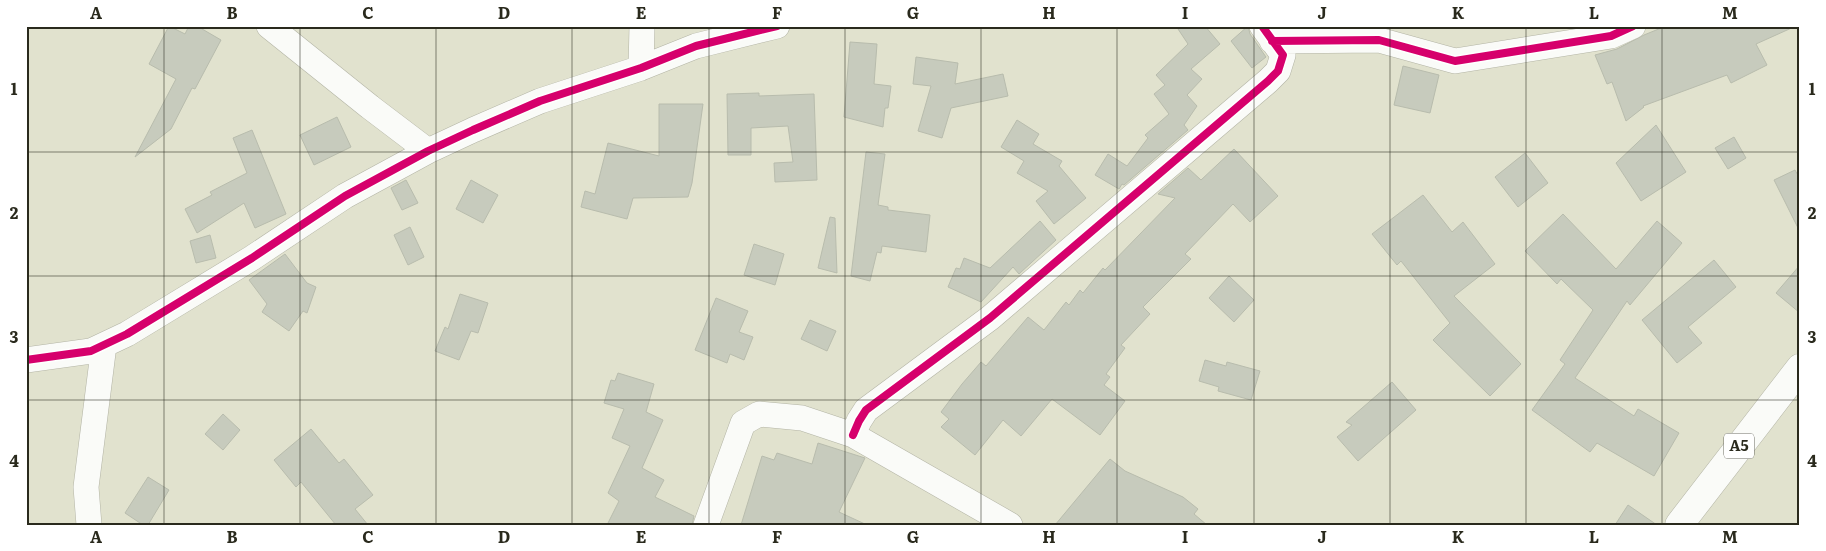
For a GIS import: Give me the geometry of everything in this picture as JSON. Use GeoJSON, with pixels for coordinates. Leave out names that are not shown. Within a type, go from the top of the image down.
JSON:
{"type":"FeatureCollection","features":[{"type":"Feature","properties":{"kind":"main road","name":"A5"},"geometry":{"type":"LineString","coordinates":[[1679,525],[1800,368]]}},
{"type":"Feature","properties":{"kind":"street"},"geometry":{"type":"LineString","coordinates":[[269,26],[428,151]]}},
{"type":"Feature","properties":{"kind":"street"},"geometry":{"type":"LineString","coordinates":[[641,68],[642,26]]}},
{"type":"Feature","properties":{"kind":"street"},"geometry":{"type":"LineString","coordinates":[[26,360],[91,351],[127,334],[252,258],[345,196],[428,151],[540,101],[641,68],[696,46],[777,26]]}},
{"type":"Feature","properties":{"kind":"street"},"geometry":{"type":"LineString","coordinates":[[1267,33],[1378,40],[1456,61],[1612,36],[1633,26]]}},
{"type":"Feature","properties":{"kind":"street"},"geometry":{"type":"LineString","coordinates":[[853,435],[866,410],[990,318],[1268,81],[1278,71],[1283,55],[1267,33]]}},
{"type":"Feature","properties":{"kind":"street"},"geometry":{"type":"LineString","coordinates":[[89,525],[86,487],[104,345]]}},
{"type":"Feature","properties":{"kind":"street"},"geometry":{"type":"LineString","coordinates":[[706,525],[743,423],[759,414],[802,418],[853,435],[1010,525]]}},
{"type":"Feature","properties":{"kind":"building"},"geometry":{"type":"Polygon","coordinates":[[[169,26],[185,34],[189,26],[197,26],[221,40],[195,89],[192,88],[171,129],[135,157],[176,79],[149,64],[169,26]]]}},
{"type":"Feature","properties":{"kind":"building"},"geometry":{"type":"Polygon","coordinates":[[[1176,26],[1205,26],[1220,44],[1191,69],[1202,79],[1187,95],[1197,106],[1184,125],[1188,130],[1124,185],[1122,184],[1119,189],[1095,175],[1108,154],[1127,166],[1148,138],[1145,135],[1169,114],[1154,94],[1165,85],[1156,75],[1188,44],[1176,26]]]}},
{"type":"Feature","properties":{"kind":"building"},"geometry":{"type":"Polygon","coordinates":[[[1248,26],[1250,34],[1266,57],[1252,68],[1231,41],[1248,26]]]}},
{"type":"Feature","properties":{"kind":"building"},"geometry":{"type":"Polygon","coordinates":[[[1666,26],[1796,26],[1756,44],[1767,65],[1731,83],[1727,75],[1643,106],[1626,121],[1612,82],[1607,84],[1595,55],[1617,49],[1666,26]]]}},
{"type":"Feature","properties":{"kind":"building"},"geometry":{"type":"Polygon","coordinates":[[[850,42],[877,44],[874,84],[891,86],[888,108],[885,108],[883,127],[844,117],[850,42]]]}},
{"type":"Feature","properties":{"kind":"building"},"geometry":{"type":"Polygon","coordinates":[[[916,57],[958,63],[955,84],[1003,74],[1008,96],[951,108],[942,138],[918,131],[931,86],[913,84],[916,57]]]}},
{"type":"Feature","properties":{"kind":"building"},"geometry":{"type":"Polygon","coordinates":[[[1403,66],[1439,75],[1430,113],[1394,105],[1403,66]]]}},
{"type":"Feature","properties":{"kind":"building"},"geometry":{"type":"Polygon","coordinates":[[[759,93],[759,96],[814,94],[817,180],[775,182],[774,163],[793,162],[788,126],[751,128],[751,155],[728,155],[727,94],[759,93]]]}},
{"type":"Feature","properties":{"kind":"building"},"geometry":{"type":"Polygon","coordinates":[[[659,104],[703,104],[692,183],[688,197],[633,198],[627,219],[581,207],[585,191],[595,194],[608,143],[659,156],[659,104]]]}},
{"type":"Feature","properties":{"kind":"building"},"geometry":{"type":"Polygon","coordinates":[[[337,117],[351,147],[314,165],[300,135],[337,117]]]}},
{"type":"Feature","properties":{"kind":"building"},"geometry":{"type":"Polygon","coordinates":[[[1017,120],[1039,134],[1033,144],[1062,161],[1059,166],[1086,198],[1054,224],[1036,201],[1048,191],[1017,173],[1024,161],[1001,147],[1017,120]]]}},
{"type":"Feature","properties":{"kind":"building"},"geometry":{"type":"Polygon","coordinates":[[[1656,125],[1686,172],[1641,201],[1616,163],[1656,125]]]}},
{"type":"Feature","properties":{"kind":"building"},"geometry":{"type":"Polygon","coordinates":[[[252,130],[286,214],[255,228],[244,203],[197,233],[185,209],[212,195],[210,192],[247,173],[233,138],[252,130]]]}},
{"type":"Feature","properties":{"kind":"building"},"geometry":{"type":"Polygon","coordinates":[[[1734,137],[1746,158],[1728,169],[1715,148],[1734,137]]]}},
{"type":"Feature","properties":{"kind":"building"},"geometry":{"type":"Polygon","coordinates":[[[1234,149],[1278,196],[1250,222],[1233,204],[1185,254],[1191,259],[1143,307],[1150,314],[1121,345],[1125,348],[1106,374],[1110,377],[1104,385],[1125,401],[1100,435],[1052,399],[1021,436],[1003,420],[975,455],[941,427],[949,419],[941,412],[962,384],[981,362],[986,366],[1028,317],[1044,330],[1066,302],[1069,305],[1080,290],[1083,293],[1103,268],[1105,270],[1175,198],[1158,194],[1188,168],[1201,180],[1234,149]]]}},
{"type":"Feature","properties":{"kind":"building"},"geometry":{"type":"Polygon","coordinates":[[[866,152],[885,154],[878,205],[888,207],[888,210],[930,215],[926,252],[882,246],[881,253],[877,252],[870,281],[851,276],[866,152]]]}},
{"type":"Feature","properties":{"kind":"building"},"geometry":{"type":"Polygon","coordinates":[[[1525,153],[1548,183],[1518,207],[1495,177],[1525,153]]]}},
{"type":"Feature","properties":{"kind":"building"},"geometry":{"type":"Polygon","coordinates":[[[1795,170],[1800,179],[1800,232],[1774,180],[1795,170]]]}},
{"type":"Feature","properties":{"kind":"building"},"geometry":{"type":"Polygon","coordinates":[[[406,180],[418,203],[402,210],[391,188],[406,180]]]}},
{"type":"Feature","properties":{"kind":"building"},"geometry":{"type":"Polygon","coordinates":[[[471,180],[498,195],[483,223],[456,209],[471,180]]]}},
{"type":"Feature","properties":{"kind":"building"},"geometry":{"type":"Polygon","coordinates":[[[1423,195],[1452,232],[1463,222],[1495,264],[1454,296],[1521,364],[1490,396],[1433,340],[1450,323],[1401,261],[1397,265],[1372,234],[1423,195]]]}},
{"type":"Feature","properties":{"kind":"building"},"geometry":{"type":"Polygon","coordinates":[[[1563,214],[1616,269],[1657,221],[1682,243],[1630,305],[1627,301],[1575,378],[1634,416],[1638,409],[1679,433],[1654,476],[1597,443],[1590,452],[1532,410],[1565,364],[1560,360],[1593,310],[1561,279],[1557,284],[1525,251],[1563,214]]]}},
{"type":"Feature","properties":{"kind":"building"},"geometry":{"type":"Polygon","coordinates":[[[830,217],[835,218],[837,273],[818,268],[830,217]]]}},
{"type":"Feature","properties":{"kind":"building"},"geometry":{"type":"Polygon","coordinates":[[[1040,221],[1056,240],[1019,274],[1013,267],[981,302],[948,287],[956,268],[960,269],[964,258],[990,268],[1040,221]]]}},
{"type":"Feature","properties":{"kind":"building"},"geometry":{"type":"Polygon","coordinates":[[[410,227],[424,257],[408,265],[394,235],[410,227]]]}},
{"type":"Feature","properties":{"kind":"building"},"geometry":{"type":"Polygon","coordinates":[[[210,235],[216,258],[196,263],[190,241],[210,235]]]}},
{"type":"Feature","properties":{"kind":"building"},"geometry":{"type":"Polygon","coordinates":[[[754,244],[784,254],[775,285],[744,275],[754,244]]]}},
{"type":"Feature","properties":{"kind":"building"},"geometry":{"type":"Polygon","coordinates":[[[285,254],[307,283],[316,287],[307,313],[303,311],[289,331],[262,312],[267,304],[249,280],[285,254]]]}},
{"type":"Feature","properties":{"kind":"building"},"geometry":{"type":"Polygon","coordinates":[[[1714,260],[1736,287],[1688,327],[1702,343],[1677,363],[1642,320],[1714,260]]]}},
{"type":"Feature","properties":{"kind":"building"},"geometry":{"type":"Polygon","coordinates":[[[1800,265],[1800,313],[1776,293],[1800,265]]]}},
{"type":"Feature","properties":{"kind":"building"},"geometry":{"type":"Polygon","coordinates":[[[1229,276],[1254,300],[1234,322],[1209,298],[1229,276]]]}},
{"type":"Feature","properties":{"kind":"building"},"geometry":{"type":"Polygon","coordinates":[[[460,294],[488,303],[478,333],[471,331],[459,360],[435,351],[445,327],[448,329],[460,294]]]}},
{"type":"Feature","properties":{"kind":"building"},"geometry":{"type":"Polygon","coordinates":[[[716,298],[748,311],[739,332],[753,337],[744,360],[730,354],[727,363],[695,350],[716,298]]]}},
{"type":"Feature","properties":{"kind":"building"},"geometry":{"type":"Polygon","coordinates":[[[810,320],[836,331],[827,351],[801,339],[810,320]]]}},
{"type":"Feature","properties":{"kind":"building"},"geometry":{"type":"Polygon","coordinates":[[[1205,360],[1226,366],[1227,362],[1260,371],[1251,400],[1218,391],[1219,387],[1199,381],[1205,360]]]}},
{"type":"Feature","properties":{"kind":"building"},"geometry":{"type":"Polygon","coordinates":[[[618,373],[654,384],[646,412],[663,420],[642,468],[664,480],[655,497],[694,516],[692,525],[607,525],[619,501],[608,493],[630,446],[612,438],[624,409],[604,403],[611,380],[615,381],[618,373]]]}},
{"type":"Feature","properties":{"kind":"building"},"geometry":{"type":"Polygon","coordinates":[[[1392,382],[1416,410],[1358,461],[1337,437],[1352,425],[1346,422],[1392,382]]]}},
{"type":"Feature","properties":{"kind":"building"},"geometry":{"type":"Polygon","coordinates":[[[223,414],[240,430],[223,450],[205,434],[223,414]]]}},
{"type":"Feature","properties":{"kind":"building"},"geometry":{"type":"Polygon","coordinates":[[[311,429],[339,463],[344,459],[373,495],[355,509],[368,525],[336,525],[301,482],[296,487],[274,460],[311,429]]]}},
{"type":"Feature","properties":{"kind":"building"},"geometry":{"type":"Polygon","coordinates":[[[818,443],[865,458],[839,512],[867,525],[741,525],[762,456],[774,460],[777,453],[812,464],[818,443]]]}},
{"type":"Feature","properties":{"kind":"building"},"geometry":{"type":"Polygon","coordinates":[[[1110,459],[1125,471],[1183,497],[1198,509],[1194,514],[1207,525],[1055,525],[1110,459]]]}},
{"type":"Feature","properties":{"kind":"building"},"geometry":{"type":"Polygon","coordinates":[[[148,477],[169,490],[148,525],[143,525],[125,513],[148,477]]]}},
{"type":"Feature","properties":{"kind":"building"},"geometry":{"type":"Polygon","coordinates":[[[1628,505],[1657,525],[1615,525],[1628,505]]]}},
{"type":"Feature","properties":{"kind":"cycle path"},"geometry":{"type":"LineString","coordinates":[[26,360],[91,351],[127,334],[252,258],[345,196],[428,151],[473,130],[540,101],[641,68],[696,46],[777,26]]}},
{"type":"Feature","properties":{"kind":"cycle path"},"geometry":{"type":"LineString","coordinates":[[853,435],[866,410],[990,318],[1268,81],[1278,71],[1283,55],[1262,26]]}},
{"type":"Feature","properties":{"kind":"cycle path"},"geometry":{"type":"LineString","coordinates":[[1272,41],[1379,40],[1455,61],[1611,36],[1633,26]]}}]}
